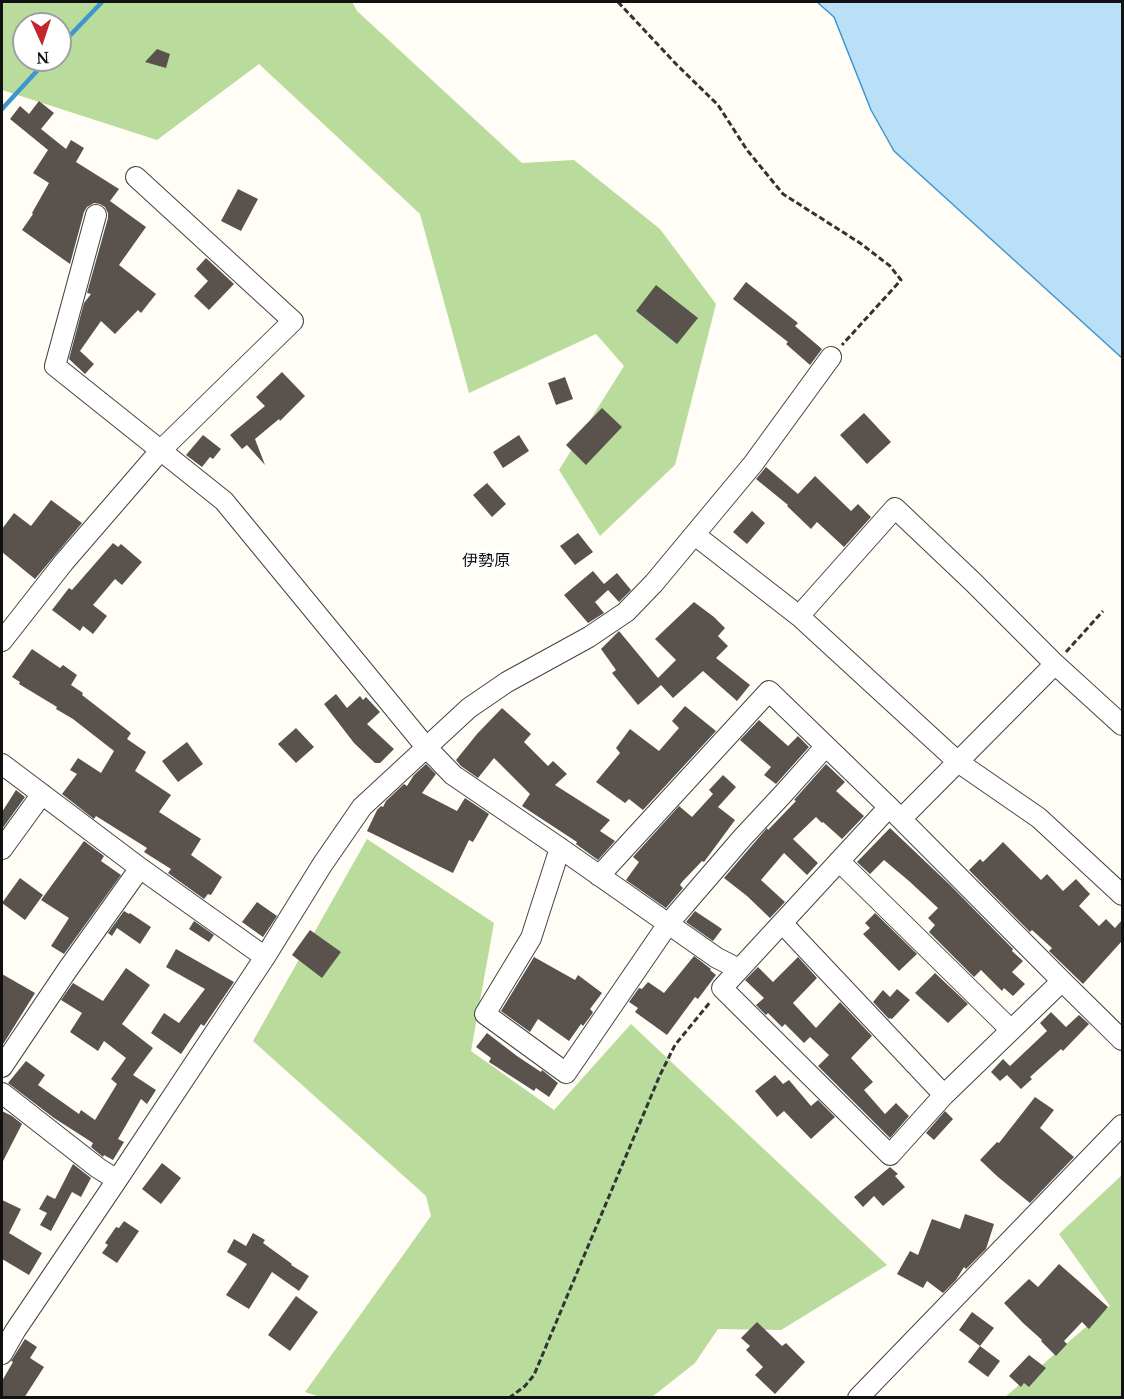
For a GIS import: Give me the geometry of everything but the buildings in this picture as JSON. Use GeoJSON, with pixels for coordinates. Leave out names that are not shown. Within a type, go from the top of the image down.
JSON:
{"type":"FeatureCollection","features":[{"type":"Feature","properties":{"kind":"street"},"geometry":{"type":"LineString","coordinates":[[2,641],[64,562],[160,450],[293,321],[136,177]]}},
{"type":"Feature","properties":{"kind":"street"},"geometry":{"type":"LineString","coordinates":[[96,215],[55,366],[224,501],[426,747],[453,776],[717,958],[739,969]]}},
{"type":"Feature","properties":{"kind":"street"},"geometry":{"type":"LineString","coordinates":[[2,1354],[362,807],[469,708],[507,682],[590,637],[626,612],[654,584],[753,464],[831,357]]}},
{"type":"Feature","properties":{"kind":"street"},"geometry":{"type":"LineString","coordinates":[[799,616],[895,508],[973,582],[1054,664],[1122,725]]}},
{"type":"Feature","properties":{"kind":"street"},"geometry":{"type":"LineString","coordinates":[[695,535],[799,616],[958,762],[1039,818],[1122,895]]}},
{"type":"Feature","properties":{"kind":"street"},"geometry":{"type":"LineString","coordinates":[[1054,664],[958,762],[839,861],[722,988],[890,1155],[944,1095],[1062,981]]}},
{"type":"Feature","properties":{"kind":"street"},"geometry":{"type":"LineString","coordinates":[[599,876],[769,691],[895,813],[1122,1040]]}},
{"type":"Feature","properties":{"kind":"street"},"geometry":{"type":"LineString","coordinates":[[560,848],[531,938],[485,1014],[566,1073],[668,924],[826,746]]}},
{"type":"Feature","properties":{"kind":"street"},"geometry":{"type":"LineString","coordinates":[[2,764],[140,868],[265,957]]}},
{"type":"Feature","properties":{"kind":"street"},"geometry":{"type":"LineString","coordinates":[[2,849],[42,794]]}},
{"type":"Feature","properties":{"kind":"street"},"geometry":{"type":"LineString","coordinates":[[839,861],[1011,1030]]}},
{"type":"Feature","properties":{"kind":"street"},"geometry":{"type":"LineString","coordinates":[[2,1067],[140,868]]}},
{"type":"Feature","properties":{"kind":"street"},"geometry":{"type":"LineString","coordinates":[[782,923],[944,1095]]}},
{"type":"Feature","properties":{"kind":"street"},"geometry":{"type":"LineString","coordinates":[[2,1093],[98,1168],[117,1180]]}},
{"type":"Feature","properties":{"kind":"street"},"geometry":{"type":"LineString","coordinates":[[858,1398],[1122,1125]]}},
{"type":"Feature","properties":{"kind":"path"},"geometry":{"type":"LineString","coordinates":[[618,2],[718,105],[747,150],[783,194],[860,243],[890,266],[901,280],[831,357]]}},
{"type":"Feature","properties":{"kind":"path"},"geometry":{"type":"LineString","coordinates":[[1054,664],[1103,611]]}},
{"type":"Feature","properties":{"kind":"path"},"geometry":{"type":"LineString","coordinates":[[509,1398],[525,1386],[534,1375],[633,1137],[675,1045],[722,988]]}},
{"type":"Feature","properties":{"kind":"green space"},"geometry":{"type":"Polygon","coordinates":[[[2,2],[352,2],[357,11],[522,163],[574,160],[660,229],[716,304],[675,465],[600,536],[559,470],[624,366],[596,334],[469,393],[420,214],[259,64],[157,140],[2,90],[2,2]]]}},
{"type":"Feature","properties":{"kind":"green space"},"geometry":{"type":"Polygon","coordinates":[[[367,839],[494,923],[471,1051],[554,1110],[631,1024],[887,1265],[781,1330],[718,1329],[695,1363],[652,1397],[320,1397],[305,1392],[431,1216],[426,1196],[253,1041],[367,839]]]}},
{"type":"Feature","properties":{"kind":"green space"},"geometry":{"type":"Polygon","coordinates":[[[1122,1175],[1122,1397],[1004,1398],[1110,1306],[1059,1234],[1122,1175]]]}},
{"type":"Feature","properties":{"kind":"water"},"geometry":{"type":"Polygon","coordinates":[[[817,2],[1122,2],[1122,358],[894,151],[871,110],[834,17],[817,2]]]}},
{"type":"Feature","properties":{"kind":"waterway"},"geometry":{"type":"LineString","coordinates":[[72,33],[102,2]]}},
{"type":"Feature","properties":{"kind":"waterway"},"geometry":{"type":"LineString","coordinates":[[2,109],[36,72]]}},
{"type":"Feature","properties":{"kind":"district","name":"伊勢原"},"geometry":{"type":"Point","coordinates":[486,561]}}]}
